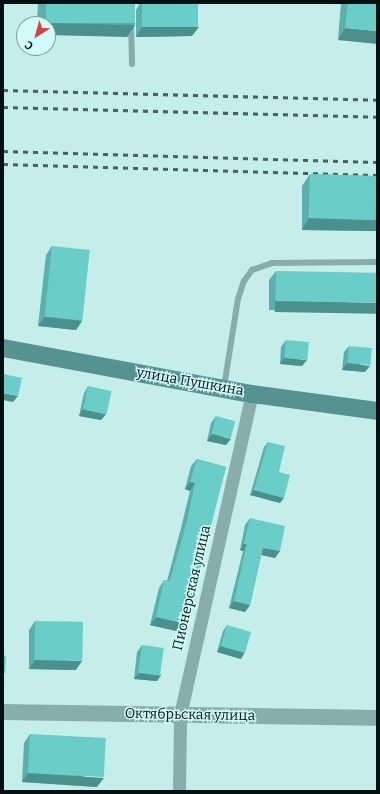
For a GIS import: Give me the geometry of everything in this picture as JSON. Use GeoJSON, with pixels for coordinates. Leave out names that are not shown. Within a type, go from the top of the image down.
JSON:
{"type":"FeatureCollection","features":[{"type":"Feature","properties":{"kind":"main road","name":"улица Пушкина"},"geometry":{"type":"LineString","coordinates":[[3,348],[252,394],[377,411]]}},
{"type":"Feature","properties":{"kind":"street","name":"Пионерская улица"},"geometry":{"type":"LineString","coordinates":[[179,791],[180,715],[252,394]]}},
{"type":"Feature","properties":{"kind":"street","name":"Октябрьская улица"},"geometry":{"type":"LineString","coordinates":[[3,712],[377,718]]}},
{"type":"Feature","properties":{"kind":"lane"},"geometry":{"type":"LineString","coordinates":[[131,18],[132,64]]}},
{"type":"Feature","properties":{"kind":"lane"},"geometry":{"type":"LineString","coordinates":[[223,388],[238,300],[244,281],[252,270],[272,263],[377,262]]}},
{"type":"Feature","properties":{"kind":"building"},"geometry":{"type":"Polygon","coordinates":[[[46,3],[135,3],[135,23],[56,23],[56,16],[46,16],[46,3]]]}},
{"type":"Feature","properties":{"kind":"building"},"geometry":{"type":"Polygon","coordinates":[[[142,3],[198,3],[198,27],[142,27],[142,3]]]}},
{"type":"Feature","properties":{"kind":"building"},"geometry":{"type":"Polygon","coordinates":[[[348,3],[377,3],[377,31],[345,28],[348,3]]]}},
{"type":"Feature","properties":{"kind":"building"},"geometry":{"type":"Polygon","coordinates":[[[310,174],[377,176],[375,220],[308,218],[310,174]]]}},
{"type":"Feature","properties":{"kind":"building"},"geometry":{"type":"Polygon","coordinates":[[[52,246],[90,250],[82,321],[45,317],[52,246]]]}},
{"type":"Feature","properties":{"kind":"building"},"geometry":{"type":"Polygon","coordinates":[[[276,271],[377,273],[376,303],[275,301],[276,271]]]}},
{"type":"Feature","properties":{"kind":"building"},"geometry":{"type":"Polygon","coordinates":[[[286,340],[309,342],[307,360],[284,358],[286,340]]]}},
{"type":"Feature","properties":{"kind":"building"},"geometry":{"type":"Polygon","coordinates":[[[349,346],[372,348],[370,365],[348,363],[349,346]]]}},
{"type":"Feature","properties":{"kind":"building"},"geometry":{"type":"Polygon","coordinates":[[[4,374],[22,378],[18,396],[3,393],[4,374]]]}},
{"type":"Feature","properties":{"kind":"building"},"geometry":{"type":"Polygon","coordinates":[[[88,386],[111,391],[106,414],[83,409],[88,386]]]}},
{"type":"Feature","properties":{"kind":"building"},"geometry":{"type":"Polygon","coordinates":[[[216,416],[235,421],[231,439],[211,433],[216,416]]]}},
{"type":"Feature","properties":{"kind":"building"},"geometry":{"type":"Polygon","coordinates":[[[268,442],[285,446],[279,472],[290,475],[284,498],[254,490],[268,442]]]}},
{"type":"Feature","properties":{"kind":"building"},"geometry":{"type":"Polygon","coordinates":[[[197,459],[226,467],[186,624],[156,617],[164,580],[170,581],[187,521],[195,483],[190,482],[197,459]]]}},
{"type":"Feature","properties":{"kind":"building"},"geometry":{"type":"Polygon","coordinates":[[[250,518],[285,526],[280,551],[263,548],[250,605],[234,601],[247,544],[244,544],[250,518]]]}},
{"type":"Feature","properties":{"kind":"building"},"geometry":{"type":"Polygon","coordinates":[[[35,621],[83,622],[82,661],[34,660],[35,621]]]}},
{"type":"Feature","properties":{"kind":"building"},"geometry":{"type":"Polygon","coordinates":[[[227,625],[251,632],[245,653],[221,646],[227,625]]]}},
{"type":"Feature","properties":{"kind":"building"},"geometry":{"type":"Polygon","coordinates":[[[142,645],[164,648],[160,676],[138,673],[142,645]]]}},
{"type":"Feature","properties":{"kind":"building"},"geometry":{"type":"Polygon","coordinates":[[[3,655],[6,656],[5,673],[3,673],[3,655]]]}},
{"type":"Feature","properties":{"kind":"building"},"geometry":{"type":"Polygon","coordinates":[[[30,734],[106,738],[104,777],[28,773],[30,734]]]}},
{"type":"Feature","properties":{"kind":"railway"},"geometry":{"type":"LineString","coordinates":[[3,90],[377,100]]}},
{"type":"Feature","properties":{"kind":"railway"},"geometry":{"type":"LineString","coordinates":[[3,107],[377,117]]}},
{"type":"Feature","properties":{"kind":"railway"},"geometry":{"type":"LineString","coordinates":[[3,151],[377,162]]}},
{"type":"Feature","properties":{"kind":"railway"},"geometry":{"type":"LineString","coordinates":[[3,164],[377,175]]}}]}
